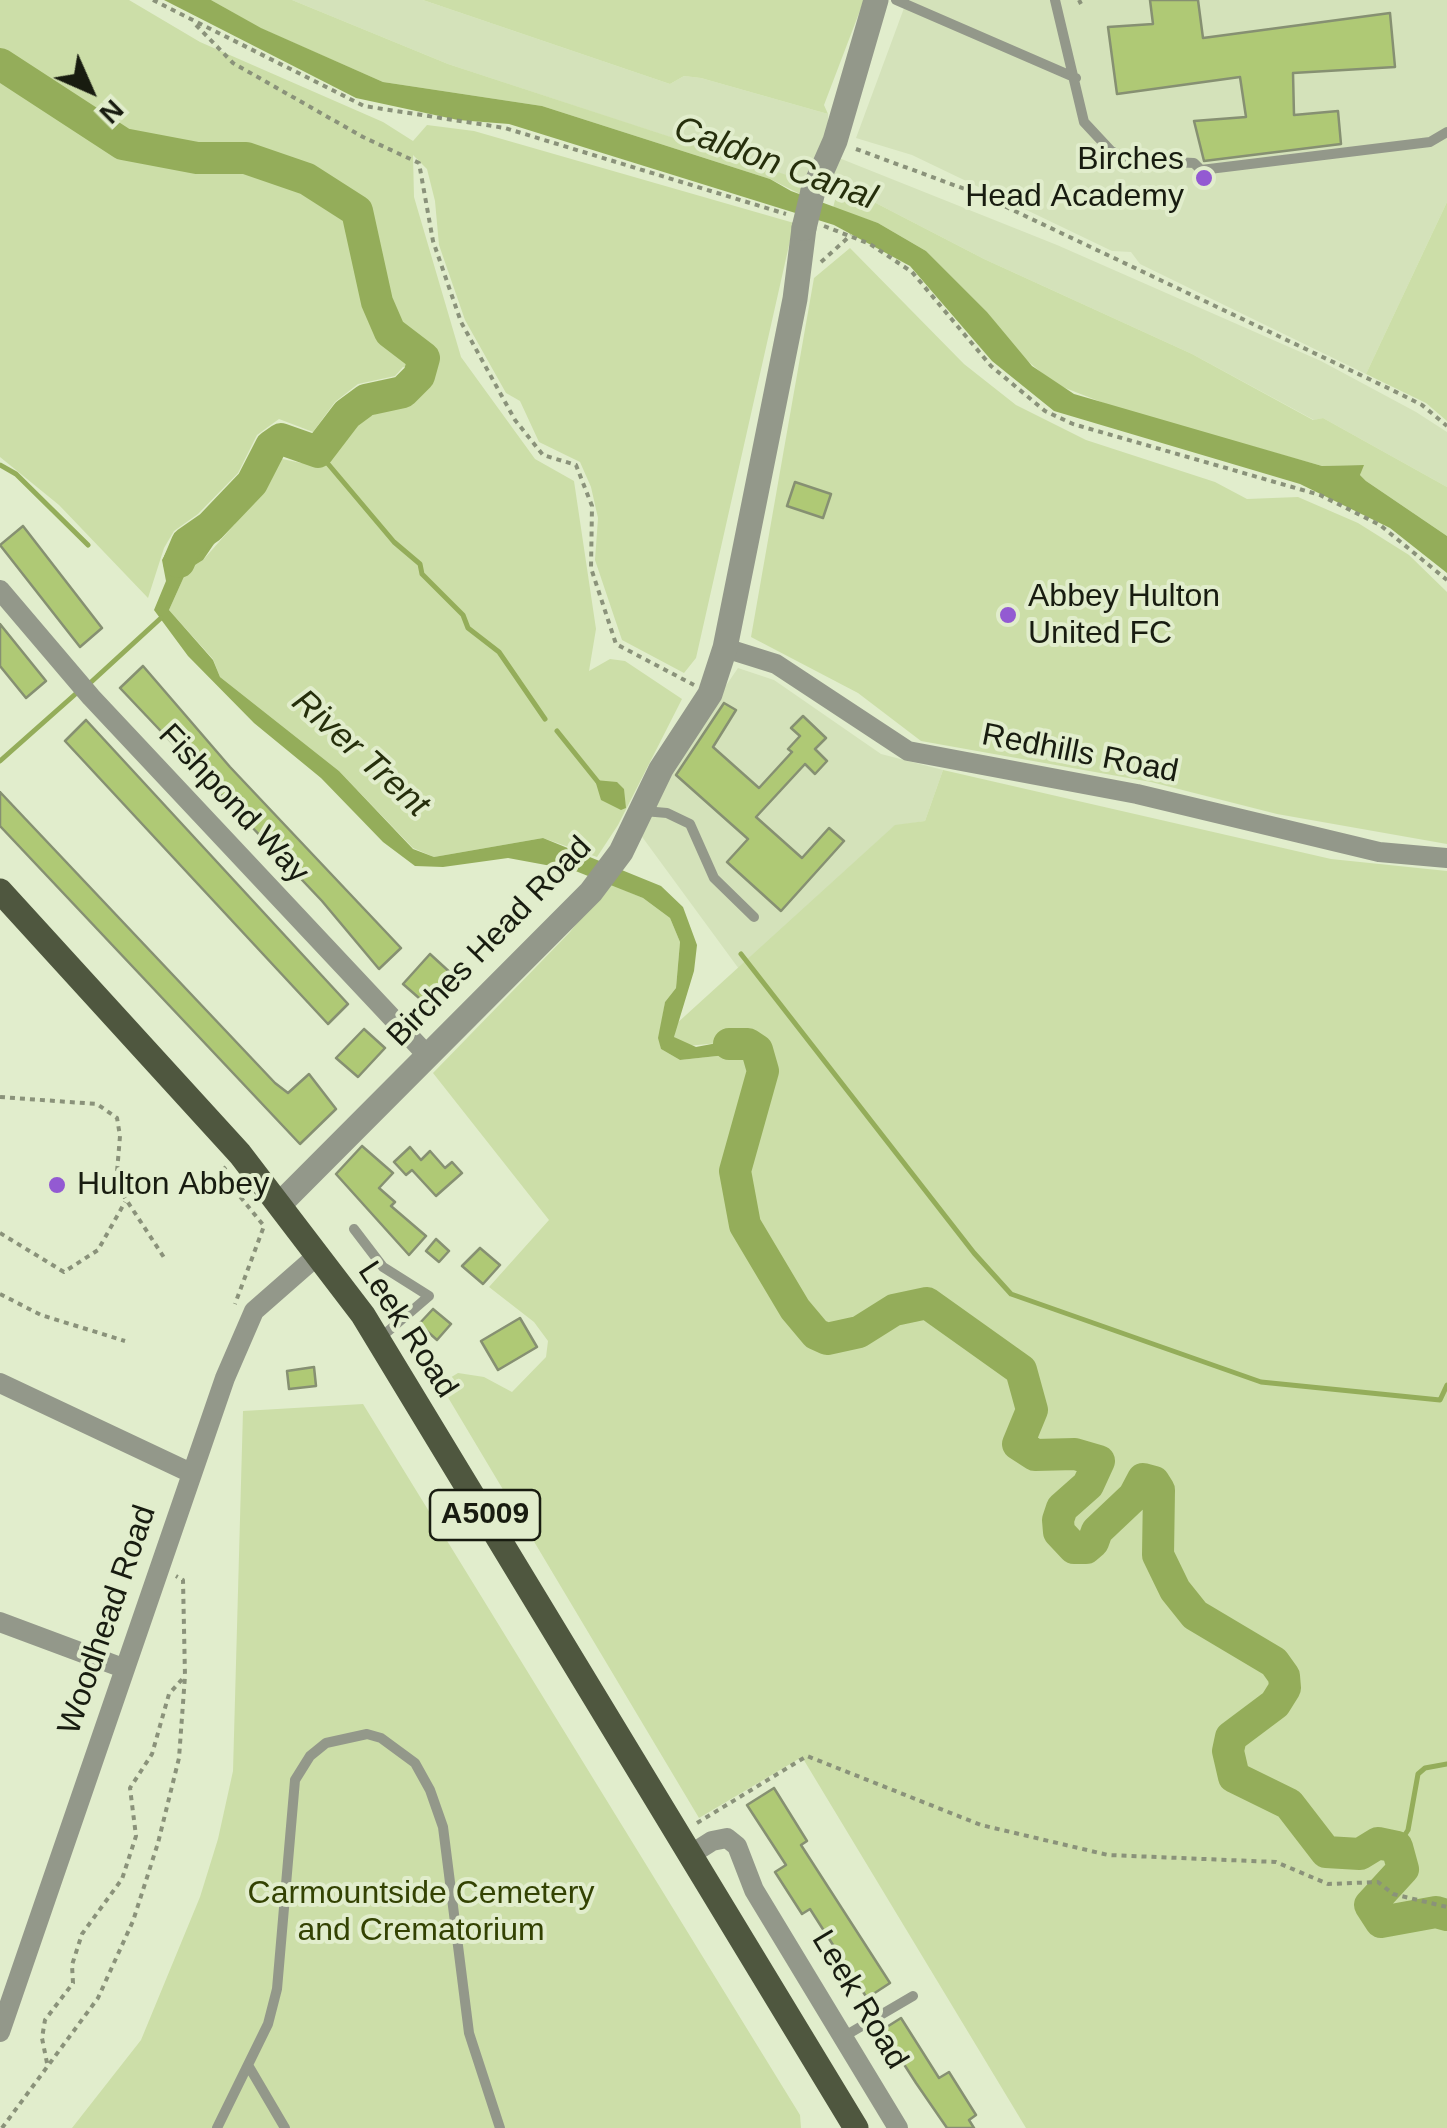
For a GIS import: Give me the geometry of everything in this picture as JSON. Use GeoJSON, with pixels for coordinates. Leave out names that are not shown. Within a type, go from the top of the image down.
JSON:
{"type":"FeatureCollection","features":[{"type":"Feature","properties":{"kind":"main road","name":"Leek Road"},"geometry":{"type":"LineString","coordinates":[[0,892],[240,1154],[318,1254],[378,1340],[856,2128]]}},
{"type":"Feature","properties":{"kind":"street"},"geometry":{"type":"LineString","coordinates":[[835,141],[876,0]]}},
{"type":"Feature","properties":{"kind":"street","name":"Birches Head Road"},"geometry":{"type":"LineString","coordinates":[[280,1204],[590,892],[621,852],[661,769],[710,694],[725,648],[813,190],[835,141]]}},
{"type":"Feature","properties":{"kind":"street","name":"Fishpond Way"},"geometry":{"type":"LineString","coordinates":[[0,590],[84,689],[427,1055]]}},
{"type":"Feature","properties":{"kind":"street","name":"Redhills Road"},"geometry":{"type":"LineString","coordinates":[[725,648],[776,664],[908,751],[1137,794],[1379,852],[1447,858]]}},
{"type":"Feature","properties":{"kind":"street","name":"Woodhead Road"},"geometry":{"type":"LineString","coordinates":[[0,2032],[190,1474],[254,1311],[318,1254]]}},
{"type":"Feature","properties":{"kind":"street"},"geometry":{"type":"LineString","coordinates":[[0,1383],[190,1474]]}},
{"type":"Feature","properties":{"kind":"street"},"geometry":{"type":"LineString","coordinates":[[0,1622],[123,1668]]}},
{"type":"Feature","properties":{"kind":"street","name":"Leek Road"},"geometry":{"type":"LineString","coordinates":[[684,1845],[726,1838],[737,1846],[754,1890],[898,2128]]}},
{"type":"Feature","properties":{"kind":"lane"},"geometry":{"type":"LineString","coordinates":[[896,0],[1076,78]]}},
{"type":"Feature","properties":{"kind":"lane"},"geometry":{"type":"LineString","coordinates":[[1055,0],[1084,122],[1097,138],[1130,160],[1194,163],[1201,170],[1430,142],[1447,132]]}},
{"type":"Feature","properties":{"kind":"lane"},"geometry":{"type":"LineString","coordinates":[[643,811],[666,813],[690,824],[714,878],[754,917]]}},
{"type":"Feature","properties":{"kind":"lane"},"geometry":{"type":"LineString","coordinates":[[354,1229],[383,1267],[430,1296],[378,1340]]}},
{"type":"Feature","properties":{"kind":"lane"},"geometry":{"type":"LineString","coordinates":[[217,2128],[268,2024],[277,1988],[295,1780],[310,1756],[326,1743],[367,1734],[382,1738],[415,1763],[443,1827],[468,2033],[500,2128]]}},
{"type":"Feature","properties":{"kind":"lane"},"geometry":{"type":"LineString","coordinates":[[843,2037],[913,1996]]}},
{"type":"Feature","properties":{"kind":"lane"},"geometry":{"type":"LineString","coordinates":[[248,2066],[285,2128]]}},
{"type":"Feature","properties":{"kind":"path"},"geometry":{"type":"LineString","coordinates":[[154,0],[364,106],[505,128],[870,244],[912,272],[991,366],[1045,411],[1073,424],[1320,495],[1395,535],[1447,580]]}},
{"type":"Feature","properties":{"kind":"path"},"geometry":{"type":"LineString","coordinates":[[193,22],[233,63],[362,137],[420,163],[433,241],[460,322],[515,420],[543,455],[576,465],[592,506],[591,568],[616,644],[710,694]]}},
{"type":"Feature","properties":{"kind":"path"},"geometry":{"type":"LineString","coordinates":[[835,141],[981,195],[1422,405],[1447,426]]}},
{"type":"Feature","properties":{"kind":"path"},"geometry":{"type":"LineString","coordinates":[[0,1097],[97,1104],[116,1118],[120,1136],[116,1184],[165,1259]]}},
{"type":"Feature","properties":{"kind":"path"},"geometry":{"type":"LineString","coordinates":[[229,1318],[264,1226],[220,1172],[240,1154]]}},
{"type":"Feature","properties":{"kind":"path"},"geometry":{"type":"LineString","coordinates":[[0,1234],[64,1272],[98,1250],[126,1200]]}},
{"type":"Feature","properties":{"kind":"path"},"geometry":{"type":"LineString","coordinates":[[0,1294],[40,1316],[124,1341]]}},
{"type":"Feature","properties":{"kind":"path"},"geometry":{"type":"LineString","coordinates":[[2,2128],[98,1998],[133,1921],[179,1758],[185,1676],[183,1580],[158,1566]]}},
{"type":"Feature","properties":{"kind":"path"},"geometry":{"type":"LineString","coordinates":[[48,2066],[42,2038],[45,2020],[73,1984],[72,1965],[82,1934],[122,1878],[136,1836],[130,1788],[152,1754],[169,1694],[185,1676]]}},
{"type":"Feature","properties":{"kind":"path"},"geometry":{"type":"LineString","coordinates":[[684,1845],[807,1756],[981,1825],[1108,1854],[1276,1862],[1328,1884],[1378,1882],[1394,1894],[1447,1907]]}},
{"type":"Feature","properties":{"kind":"shaded area"},"geometry":{"type":"Polygon","coordinates":[[[164,0],[211,0],[261,28],[383,82],[542,106],[770,179],[791,191],[878,223],[926,251],[987,312],[1032,366],[1074,394],[1322,466],[1364,465],[1360,475],[1366,481],[1447,536],[1447,573],[1390,528],[1300,484],[1054,411],[992,361],[910,266],[834,225],[509,124],[458,120],[356,98],[164,0]]]}},
{"type":"Feature","properties":{"kind":"shaded area"},"geometry":{"type":"Polygon","coordinates":[[[292,0],[423,0],[670,84],[684,76],[701,78],[828,114],[829,154],[1057,245],[1321,361],[1416,412],[1447,432],[1447,487],[1323,418],[1314,420],[1192,354],[984,259],[839,184],[815,185],[448,64],[292,0]]]}},
{"type":"Feature","properties":{"kind":"shaded area","name":"Birches Head Academy"},"geometry":{"type":"Polygon","coordinates":[[[907,0],[1447,0],[1447,202],[1366,374],[1140,264],[1131,252],[1112,251],[912,155],[856,138],[907,0]]]}},
{"type":"Feature","properties":{"kind":"shaded area"},"geometry":{"type":"Polygon","coordinates":[[[201,527],[216,541],[203,560],[187,570],[169,610],[213,660],[220,677],[339,771],[413,849],[434,857],[543,838],[661,886],[683,907],[697,945],[694,971],[674,1037],[696,1047],[749,1037],[765,1044],[772,1057],[755,1068],[753,1058],[745,1053],[680,1060],[661,1049],[658,1038],[665,1002],[676,988],[680,942],[670,918],[643,898],[573,870],[508,858],[443,867],[415,866],[383,842],[321,778],[254,723],[188,656],[154,610],[166,581],[162,560],[169,547],[201,527]]]}},
{"type":"Feature","properties":{"kind":"shaded area"},"geometry":{"type":"Polygon","coordinates":[[[738,668],[774,680],[881,754],[943,770],[925,821],[895,826],[739,969],[640,834],[669,769],[738,668]]]}},
{"type":"Feature","properties":{"kind":"shaded area"},"geometry":{"type":"Polygon","coordinates":[[[595,780],[617,782],[624,789],[626,808],[621,810],[601,800],[595,780]]]}},
{"type":"Feature","properties":{"kind":"green space"},"geometry":{"type":"Polygon","coordinates":[[[0,0],[129,0],[200,42],[383,122],[413,141],[427,125],[474,131],[794,223],[696,658],[684,673],[622,640],[595,560],[598,518],[591,487],[580,462],[539,442],[520,401],[506,393],[465,320],[439,245],[427,169],[413,155],[414,197],[461,357],[535,459],[574,481],[596,629],[589,671],[610,659],[625,661],[682,699],[618,825],[597,857],[543,838],[434,857],[413,848],[339,771],[220,677],[213,659],[169,610],[187,570],[203,560],[234,525],[278,458],[301,463],[328,455],[360,420],[398,405],[433,378],[403,367],[395,376],[358,384],[335,402],[313,432],[279,419],[257,435],[238,473],[198,514],[174,531],[164,548],[148,598],[59,505],[0,457],[0,0]]]}},
{"type":"Feature","properties":{"kind":"green space"},"geometry":{"type":"Polygon","coordinates":[[[211,0],[292,0],[448,64],[808,182],[804,196],[770,179],[542,106],[383,82],[260,28],[211,0]]]}},
{"type":"Feature","properties":{"kind":"green space"},"geometry":{"type":"Polygon","coordinates":[[[423,0],[864,0],[824,105],[828,114],[701,78],[684,76],[670,84],[423,0]]]}},
{"type":"Feature","properties":{"kind":"green space"},"geometry":{"type":"Polygon","coordinates":[[[839,184],[984,259],[1192,354],[1313,420],[1323,418],[1447,487],[1447,536],[1366,481],[1360,475],[1363,465],[1322,466],[1119,409],[1055,384],[1018,353],[987,312],[926,251],[878,223],[833,208],[839,184]]]}},
{"type":"Feature","properties":{"kind":"green space"},"geometry":{"type":"Polygon","coordinates":[[[1447,202],[1447,421],[1426,403],[1366,374],[1447,202]]]}},
{"type":"Feature","properties":{"kind":"green space"},"geometry":{"type":"Polygon","coordinates":[[[850,248],[964,364],[1016,405],[1086,440],[1215,482],[1247,499],[1298,497],[1358,523],[1409,555],[1447,592],[1447,844],[1277,814],[1151,782],[921,741],[858,693],[751,637],[814,278],[850,248]]]}},
{"type":"Feature","properties":{"kind":"green space"},"geometry":{"type":"Polygon","coordinates":[[[943,770],[1331,859],[1447,871],[1447,2128],[1026,2128],[802,1757],[699,1818],[440,1384],[458,1373],[484,1377],[512,1392],[546,1357],[548,1341],[534,1322],[489,1287],[549,1220],[433,1073],[570,932],[608,883],[643,898],[670,918],[680,942],[676,988],[665,1002],[661,1049],[680,1060],[745,1053],[753,1058],[755,1067],[766,1044],[758,1039],[688,1046],[674,1037],[675,1025],[895,825],[925,821],[943,770]]]}},
{"type":"Feature","properties":{"kind":"green space","name":"Carmountside Cemetery and Crematorium"},"geometry":{"type":"Polygon","coordinates":[[[363,1404],[800,2115],[801,2128],[72,2128],[141,2040],[200,1897],[218,1839],[233,1771],[243,1411],[363,1404]]]}},
{"type":"Feature","properties":{"kind":"building"},"geometry":{"type":"Polygon","coordinates":[[[1150,0],[1198,0],[1203,38],[1390,13],[1395,67],[1293,73],[1294,115],[1338,111],[1341,144],[1204,161],[1194,121],[1246,117],[1240,77],[1117,94],[1108,27],[1153,24],[1150,0]]]}},
{"type":"Feature","properties":{"kind":"building"},"geometry":{"type":"Polygon","coordinates":[[[795,482],[831,494],[823,518],[787,506],[795,482]]]}},
{"type":"Feature","properties":{"kind":"building"},"geometry":{"type":"Polygon","coordinates":[[[23,526],[102,628],[80,647],[0,545],[23,526]]]}},
{"type":"Feature","properties":{"kind":"building"},"geometry":{"type":"Polygon","coordinates":[[[0,624],[46,681],[26,698],[0,666],[0,624]]]}},
{"type":"Feature","properties":{"kind":"building"},"geometry":{"type":"Polygon","coordinates":[[[143,666],[230,767],[401,948],[379,969],[322,901],[120,688],[143,666]]]}},
{"type":"Feature","properties":{"kind":"building"},"geometry":{"type":"Polygon","coordinates":[[[724,703],[736,710],[713,747],[759,788],[792,752],[788,749],[800,736],[791,728],[803,716],[826,738],[815,749],[827,761],[815,774],[805,764],[756,817],[802,858],[829,828],[844,841],[781,911],[727,862],[748,839],[676,775],[724,703]]]}},
{"type":"Feature","properties":{"kind":"building"},"geometry":{"type":"Polygon","coordinates":[[[86,720],[348,1004],[328,1024],[65,741],[86,720]]]}},
{"type":"Feature","properties":{"kind":"building"},"geometry":{"type":"Polygon","coordinates":[[[0,792],[275,1083],[288,1093],[309,1074],[336,1109],[300,1144],[0,826],[0,792]]]}},
{"type":"Feature","properties":{"kind":"building"},"geometry":{"type":"Polygon","coordinates":[[[430,954],[454,976],[427,1005],[403,984],[430,954]]]}},
{"type":"Feature","properties":{"kind":"building"},"geometry":{"type":"Polygon","coordinates":[[[364,1029],[385,1048],[358,1077],[336,1058],[364,1029]]]}},
{"type":"Feature","properties":{"kind":"building"},"geometry":{"type":"Polygon","coordinates":[[[362,1146],[393,1173],[379,1188],[395,1202],[391,1206],[426,1236],[409,1255],[336,1174],[362,1146]]]}},
{"type":"Feature","properties":{"kind":"building"},"geometry":{"type":"Polygon","coordinates":[[[410,1147],[421,1160],[430,1151],[445,1168],[452,1162],[462,1173],[436,1196],[412,1170],[406,1175],[394,1162],[410,1147]]]}},
{"type":"Feature","properties":{"kind":"building"},"geometry":{"type":"Polygon","coordinates":[[[436,1239],[449,1251],[439,1262],[426,1251],[436,1239]]]}},
{"type":"Feature","properties":{"kind":"building"},"geometry":{"type":"Polygon","coordinates":[[[480,1248],[500,1265],[483,1284],[462,1266],[480,1248]]]}},
{"type":"Feature","properties":{"kind":"building"},"geometry":{"type":"Polygon","coordinates":[[[433,1309],[451,1324],[437,1340],[419,1324],[433,1309]]]}},
{"type":"Feature","properties":{"kind":"building"},"geometry":{"type":"Polygon","coordinates":[[[520,1318],[537,1347],[498,1370],[481,1341],[520,1318]]]}},
{"type":"Feature","properties":{"kind":"building"},"geometry":{"type":"Polygon","coordinates":[[[314,1367],[316,1386],[289,1389],[287,1371],[314,1367]]]}},
{"type":"Feature","properties":{"kind":"building"},"geometry":{"type":"Polygon","coordinates":[[[774,1788],[807,1841],[801,1845],[890,1983],[867,1998],[810,1909],[802,1914],[775,1872],[786,1865],[747,1805],[774,1788]]]}},
{"type":"Feature","properties":{"kind":"building"},"geometry":{"type":"Polygon","coordinates":[[[901,2018],[939,2078],[949,2072],[976,2115],[969,2120],[974,2128],[947,2128],[916,2083],[882,2030],[901,2018]]]}},
{"type":"Feature","properties":{"kind":"waterway","name":"River Trent"},"geometry":{"type":"LineString","coordinates":[[0,64],[123,144],[197,158],[246,158],[307,179],[357,211],[377,302],[390,332],[424,358],[419,376],[403,392],[366,400],[347,414],[318,452],[281,439],[271,446],[252,483],[210,527],[187,543],[179,562]]}},
{"type":"Feature","properties":{"kind":"waterway"},"geometry":{"type":"LineString","coordinates":[[318,452],[394,542],[420,564],[422,574],[463,615],[468,628],[499,652],[545,719]]}},
{"type":"Feature","properties":{"kind":"waterway"},"geometry":{"type":"LineString","coordinates":[[0,465],[16,474],[88,545]]}},
{"type":"Feature","properties":{"kind":"waterway"},"geometry":{"type":"LineString","coordinates":[[89,684],[161,618]]}},
{"type":"Feature","properties":{"kind":"waterway"},"geometry":{"type":"LineString","coordinates":[[0,761],[80,690]]}},
{"type":"Feature","properties":{"kind":"waterway"},"geometry":{"type":"LineString","coordinates":[[557,731],[598,782]]}},
{"type":"Feature","properties":{"kind":"waterway"},"geometry":{"type":"LineString","coordinates":[[741,954],[974,1253],[1011,1294],[1261,1382],[1440,1400],[1447,1385]]}},
{"type":"Feature","properties":{"kind":"waterway","name":"River Trent"},"geometry":{"type":"LineString","coordinates":[[729,1044],[748,1044],[757,1050],[763,1071],[735,1171],[745,1225],[795,1309],[816,1334],[827,1339],[859,1332],[894,1310],[927,1303],[1021,1370],[1032,1410],[1018,1444],[1035,1455],[1075,1454],[1099,1461],[1088,1485],[1062,1508],[1058,1520],[1059,1532],[1074,1548],[1086,1548],[1093,1542],[1097,1531],[1134,1496],[1143,1479],[1154,1482],[1159,1490],[1158,1555],[1175,1590],[1195,1615],[1274,1662],[1284,1676],[1285,1688],[1275,1704],[1231,1737],[1228,1751],[1234,1777],[1289,1804],[1326,1852],[1360,1854],[1378,1843],[1397,1847],[1403,1869],[1370,1905],[1381,1922],[1436,1912],[1447,1915]]}},
{"type":"Feature","properties":{"kind":"waterway"},"geometry":{"type":"LineString","coordinates":[[1397,1847],[1408,1830],[1418,1774],[1425,1768],[1447,1764]]}},
{"type":"Feature","properties":{"kind":"place","name":"Birches Head Academy"},"geometry":{"type":"Point","coordinates":[1204,178]}},
{"type":"Feature","properties":{"kind":"place","name":"Abbey Hulton United FC"},"geometry":{"type":"Point","coordinates":[1008,615]}},
{"type":"Feature","properties":{"kind":"place","name":"Hulton Abbey"},"geometry":{"type":"Point","coordinates":[57,1185]}},
{"type":"Feature","properties":{"kind":"water label","name":"Caldon Canal"},"geometry":{"type":"Point","coordinates":[775,164]}}]}
